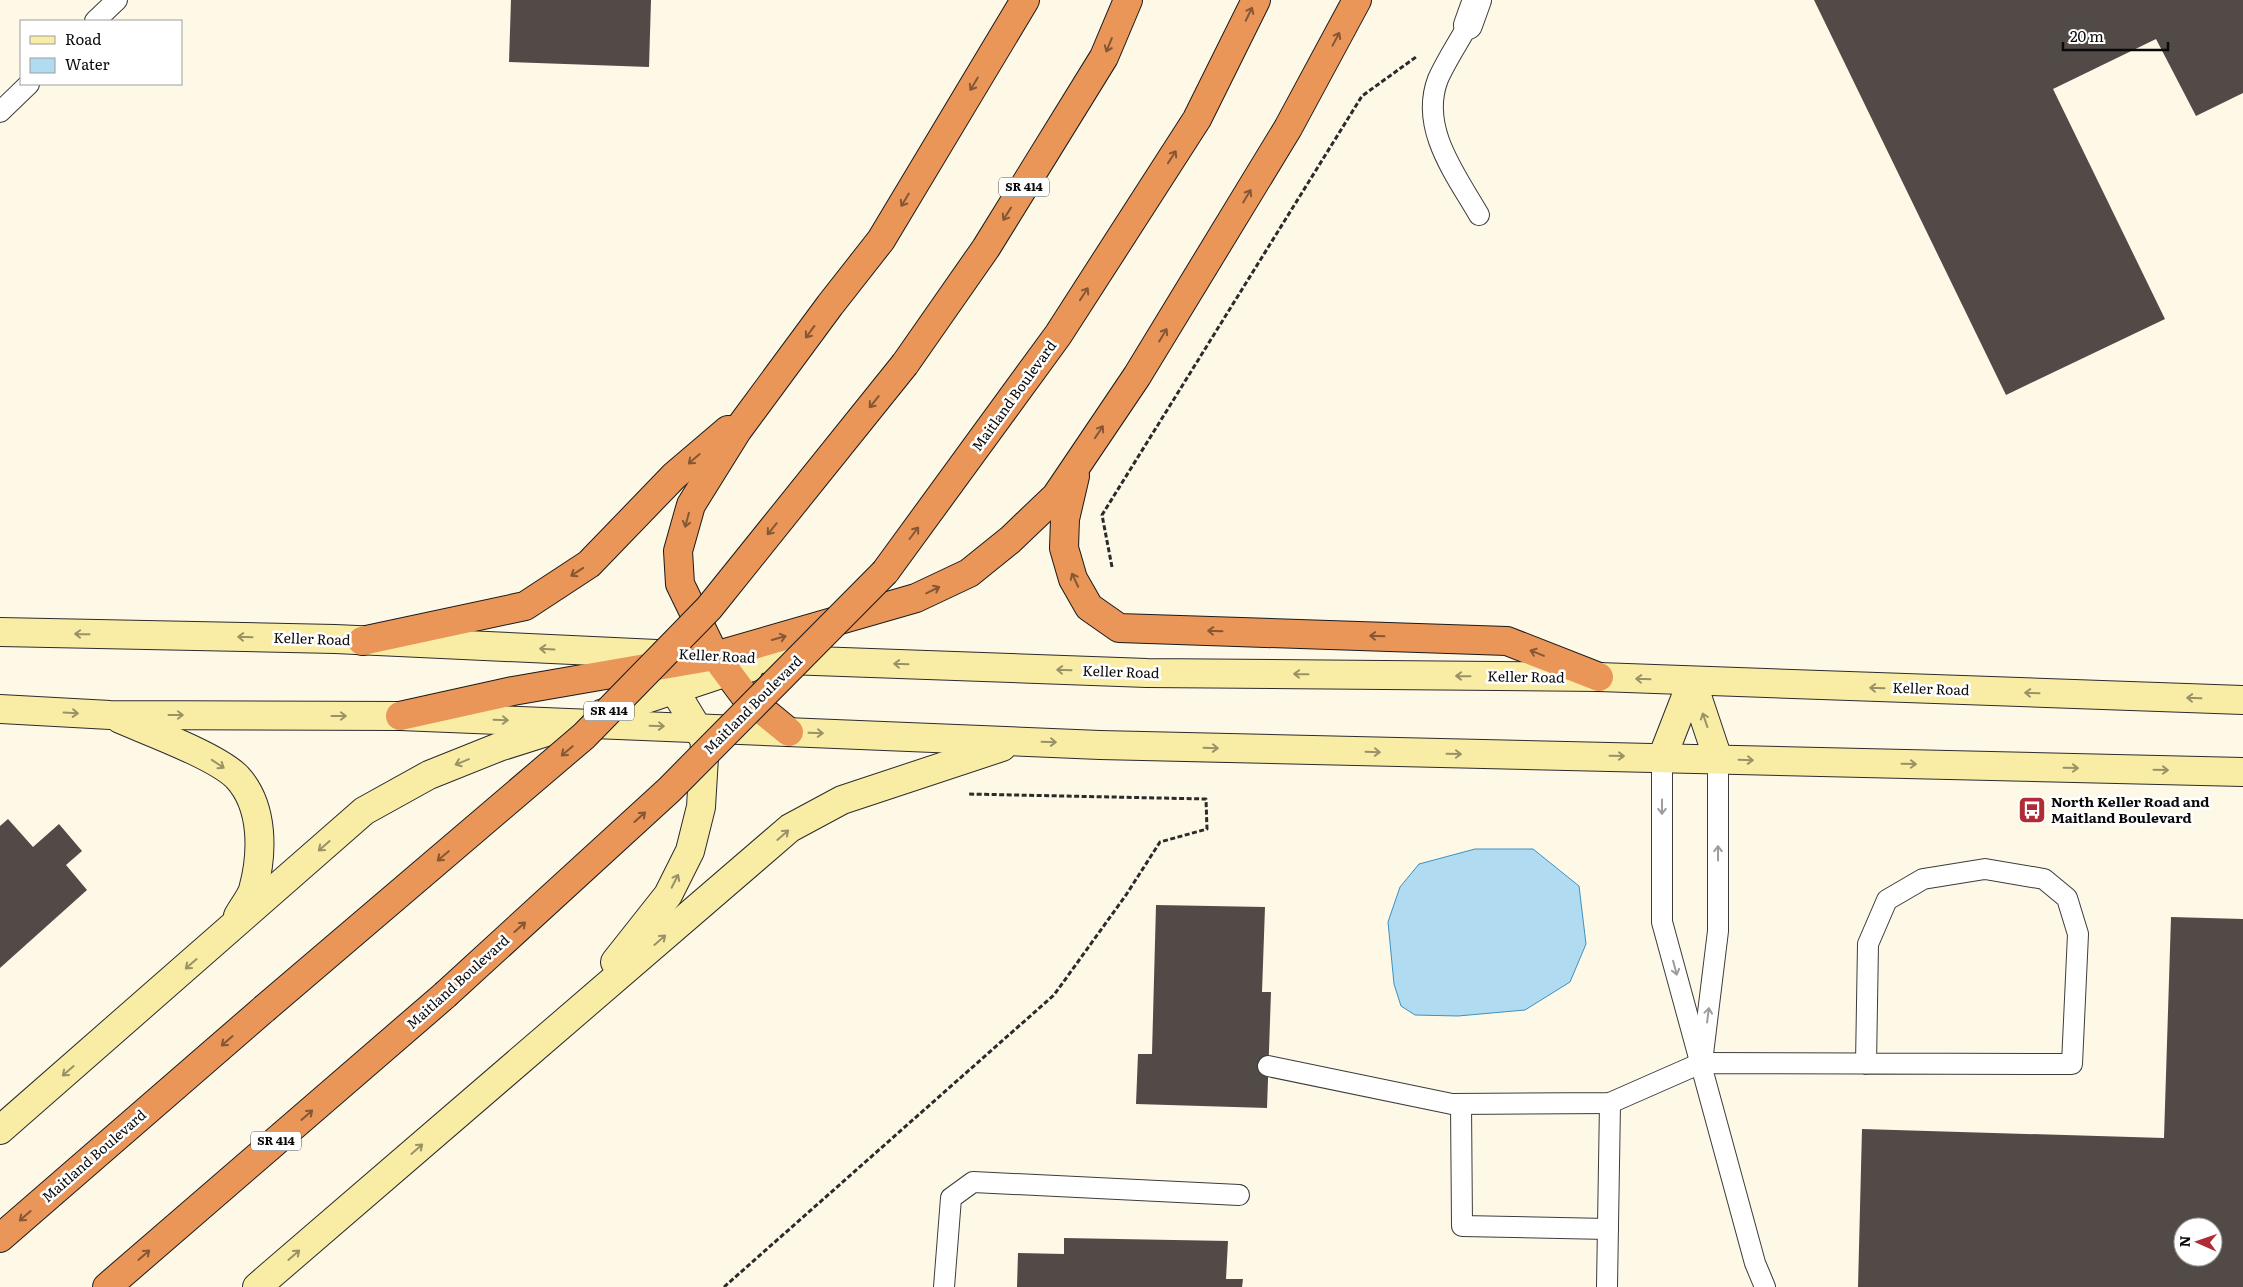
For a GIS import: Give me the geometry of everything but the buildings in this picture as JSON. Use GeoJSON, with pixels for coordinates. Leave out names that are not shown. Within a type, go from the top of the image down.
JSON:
{"type":"FeatureCollection","features":[{"type":"Feature","properties":{"kind":"highway"},"geometry":{"type":"LineString","coordinates":[[790,732],[745,696],[721,664],[680,584],[678,551],[691,505],[737,431],[830,304],[881,240],[1024,0]]}},
{"type":"Feature","properties":{"kind":"highway","name":"Maitland Boulevard"},"geometry":{"type":"LineString","coordinates":[[0,1238],[264,1009],[584,736],[709,608],[905,364],[986,248],[1104,57],[1128,0]]}},
{"type":"Feature","properties":{"kind":"highway","name":"Maitland Boulevard"},"geometry":{"type":"LineString","coordinates":[[107,1287],[446,995],[669,790],[885,572],[1058,335],[1196,119],[1256,0]]}},
{"type":"Feature","properties":{"kind":"highway"},"geometry":{"type":"LineString","coordinates":[[400,716],[514,691],[648,668],[721,664],[916,598],[969,573],[1010,540],[1056,496],[1077,465],[1137,376],[1283,136],[1357,0]]}},
{"type":"Feature","properties":{"kind":"highway"},"geometry":{"type":"LineString","coordinates":[[362,641],[525,606],[589,564],[674,476],[757,404]]}},
{"type":"Feature","properties":{"kind":"highway"},"geometry":{"type":"LineString","coordinates":[[1077,465],[1065,519],[1064,548],[1073,579],[1089,607],[1119,628],[1507,640],[1599,677]]}},
{"type":"Feature","properties":{"kind":"street","name":"Keller Road"},"geometry":{"type":"LineString","coordinates":[[0,632],[220,636],[596,651],[721,664],[787,660],[1147,673],[1599,677],[2243,700]]}},
{"type":"Feature","properties":{"kind":"street"},"geometry":{"type":"LineString","coordinates":[[557,1028],[626,950],[668,895],[690,851],[701,807],[705,741],[670,683],[648,668],[596,651]]}},
{"type":"Feature","properties":{"kind":"street"},"geometry":{"type":"LineString","coordinates":[[0,1130],[228,933],[364,811],[429,775],[499,747],[674,689],[721,664]]}},
{"type":"Feature","properties":{"kind":"street"},"geometry":{"type":"LineString","coordinates":[[1662,758],[1692,681]]}},
{"type":"Feature","properties":{"kind":"street"},"geometry":{"type":"LineString","coordinates":[[1692,681],[1718,760]]}},
{"type":"Feature","properties":{"kind":"street"},"geometry":{"type":"LineString","coordinates":[[0,709],[110,715],[400,716],[1020,741],[1406,753],[2243,772]]}},
{"type":"Feature","properties":{"kind":"street"},"geometry":{"type":"LineString","coordinates":[[110,715],[211,760],[236,776],[250,796],[261,842],[252,891],[228,933]]}},
{"type":"Feature","properties":{"kind":"street"},"geometry":{"type":"LineString","coordinates":[[257,1287],[790,828],[842,800],[1020,741]]}},
{"type":"Feature","properties":{"kind":"lane"},"geometry":{"type":"LineString","coordinates":[[96,20],[117,0]]}},
{"type":"Feature","properties":{"kind":"lane"},"geometry":{"type":"LineString","coordinates":[[1473,12],[1438,80],[1432,101],[1434,125],[1445,155],[1479,215]]}},
{"type":"Feature","properties":{"kind":"lane"},"geometry":{"type":"LineString","coordinates":[[0,112],[28,85]]}},
{"type":"Feature","properties":{"kind":"lane"},"geometry":{"type":"LineString","coordinates":[[1662,758],[1662,922],[1755,1263],[1765,1287]]}},
{"type":"Feature","properties":{"kind":"lane"},"geometry":{"type":"LineString","coordinates":[[1701,1063],[1718,931],[1718,760]]}},
{"type":"Feature","properties":{"kind":"lane"},"geometry":{"type":"LineString","coordinates":[[1268,1066],[1452,1104],[1461,1104],[1610,1103],[1701,1063],[1866,1064],[2072,1064],[2078,934],[2067,898],[2044,879],[1985,869],[1923,879],[1887,900],[1868,944],[1866,1064]]}},
{"type":"Feature","properties":{"kind":"lane"},"geometry":{"type":"LineString","coordinates":[[1607,1287],[1610,1103]]}},
{"type":"Feature","properties":{"kind":"lane"},"geometry":{"type":"LineString","coordinates":[[1461,1104],[1462,1226],[1608,1229]]}},
{"type":"Feature","properties":{"kind":"lane"},"geometry":{"type":"LineString","coordinates":[[944,1287],[950,1198],[973,1182],[1239,1195]]}},
{"type":"Feature","properties":{"kind":"path"},"geometry":{"type":"LineString","coordinates":[[1112,567],[1102,515],[1362,96],[1422,53]]}},
{"type":"Feature","properties":{"kind":"path"},"geometry":{"type":"LineString","coordinates":[[724,1287],[1054,996],[1126,895],[1160,842],[1208,829],[1206,799],[964,794]]}},
{"type":"Feature","properties":{"kind":"water"},"geometry":{"type":"Polygon","coordinates":[[[1475,849],[1533,849],[1579,886],[1586,944],[1570,982],[1525,1010],[1458,1016],[1415,1015],[1401,1006],[1394,984],[1388,922],[1400,887],[1419,864],[1475,849]]]}},
{"type":"Feature","properties":{"kind":"place","name":"North Keller Road and Maitland Boulevard"},"geometry":{"type":"Point","coordinates":[2032,810]}}]}
